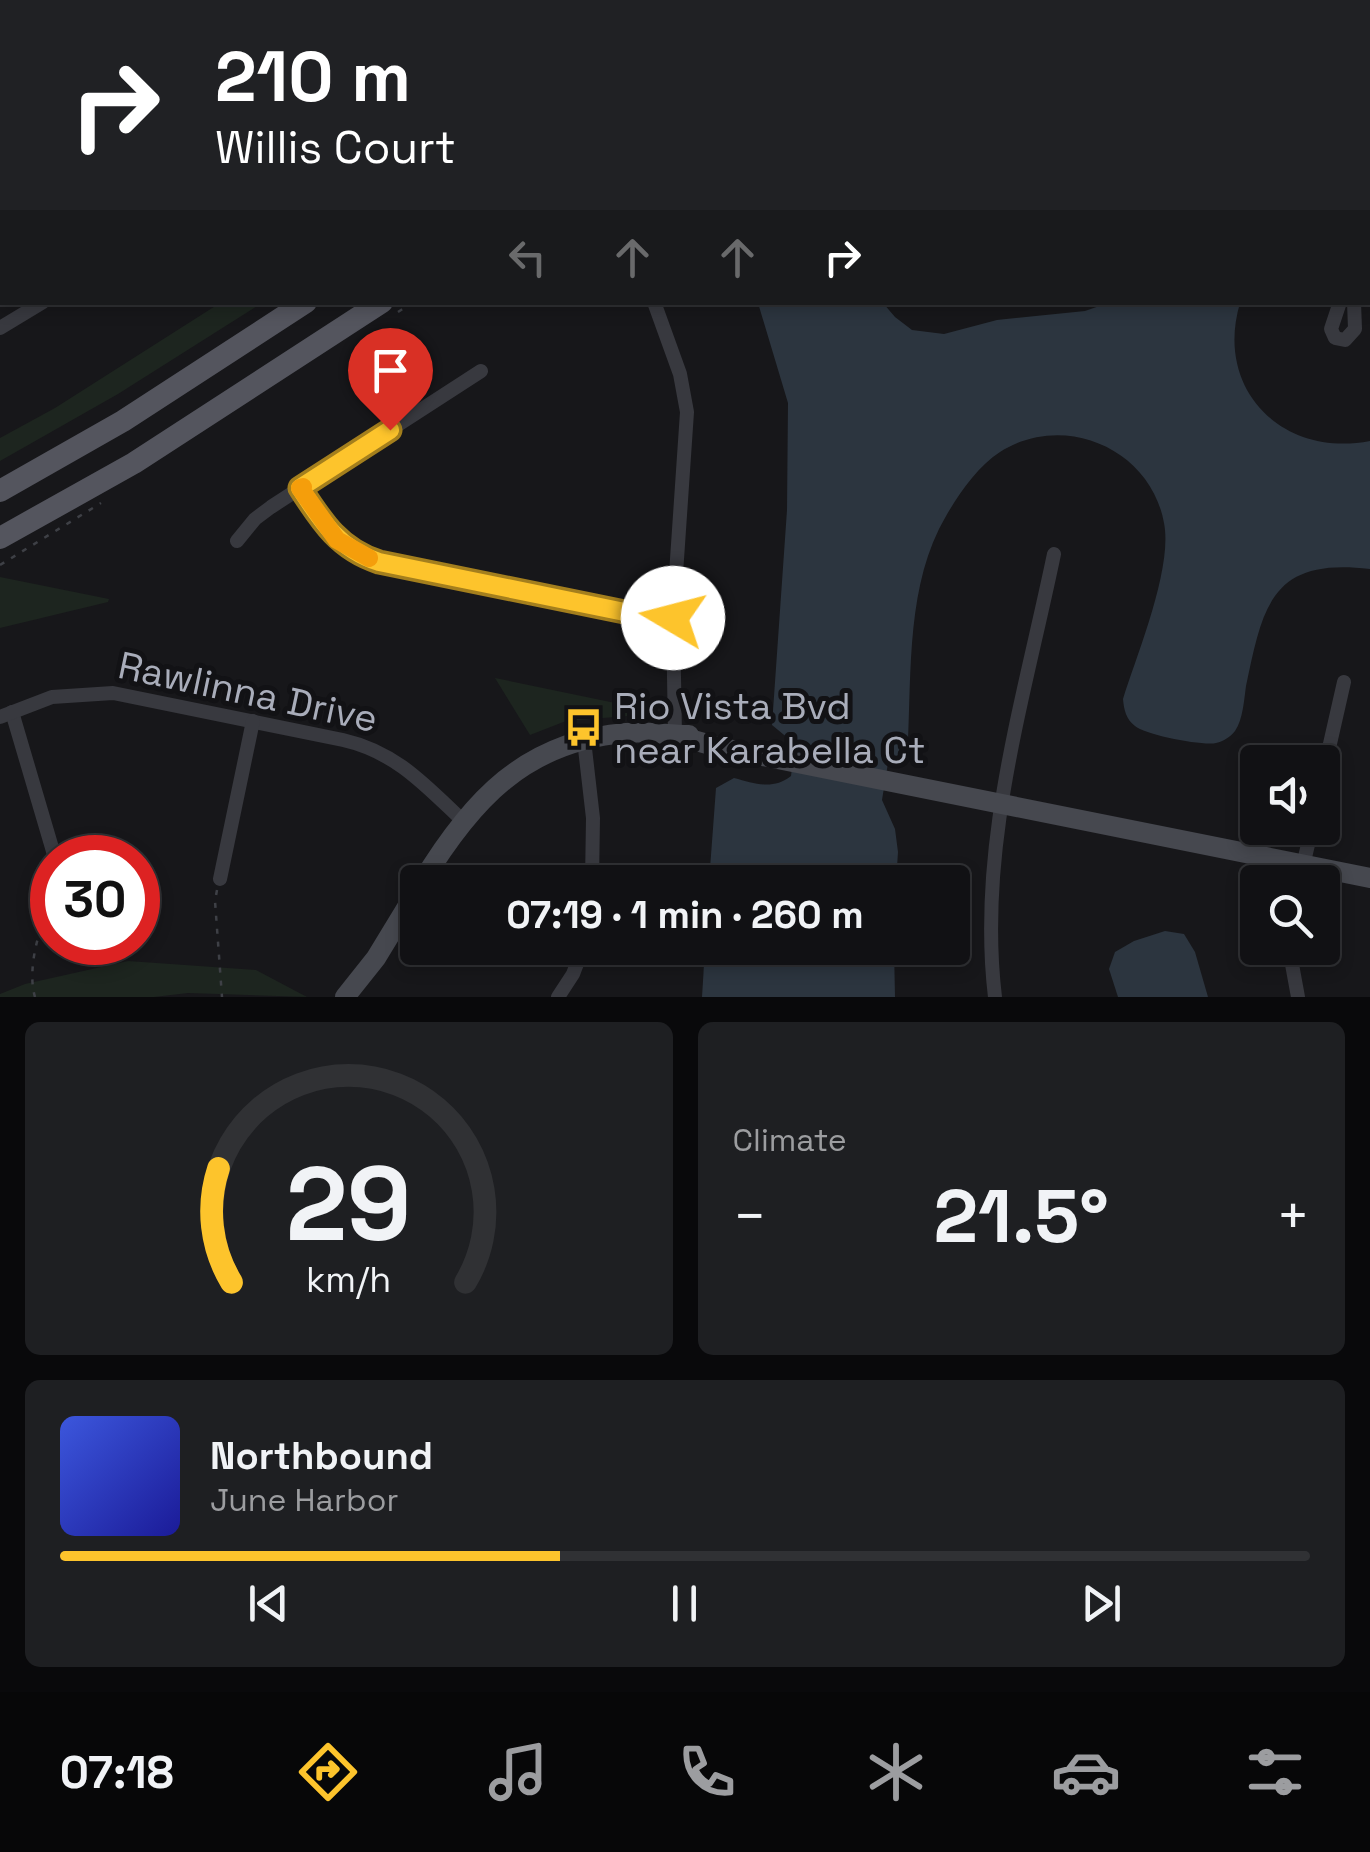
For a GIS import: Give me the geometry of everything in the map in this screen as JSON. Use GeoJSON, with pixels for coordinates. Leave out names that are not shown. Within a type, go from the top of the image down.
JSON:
{"type":"FeatureCollection","features":[{"type":"Feature","properties":{"kind":"main road"},"geometry":{"type":"LineString","coordinates":[[0,490],[106,431],[301,305]]}},
{"type":"Feature","properties":{"kind":"main road"},"geometry":{"type":"LineString","coordinates":[[0,538],[134,464],[377,305]]}},
{"type":"Feature","properties":{"kind":"street"},"geometry":{"type":"LineString","coordinates":[[0,328],[37,305]]}},
{"type":"Feature","properties":{"kind":"street"},"geometry":{"type":"LineString","coordinates":[[1339,305],[1331,329],[1335,338],[1345,340],[1355,328],[1354,305]]}},
{"type":"Feature","properties":{"kind":"street"},"geometry":{"type":"LineString","coordinates":[[653,307],[680,374],[687,412],[673,618],[675,735]]}},
{"type":"Feature","properties":{"kind":"street"},"geometry":{"type":"LineString","coordinates":[[236,542],[256,519],[300,488],[481,371]]}},
{"type":"Feature","properties":{"kind":"street"},"geometry":{"type":"LineString","coordinates":[[300,488],[337,540],[363,556],[649,617],[673,618]]}},
{"type":"Feature","properties":{"kind":"street"},"geometry":{"type":"LineString","coordinates":[[995,997],[990,938],[994,845],[1054,554]]}},
{"type":"Feature","properties":{"kind":"street"},"geometry":{"type":"LineString","coordinates":[[1330,745],[1344,682]]}},
{"type":"Feature","properties":{"kind":"street","name":"Rawlinna Drive"},"geometry":{"type":"LineString","coordinates":[[6,715],[52,697],[113,693],[376,749],[406,766],[463,820]]}},
{"type":"Feature","properties":{"kind":"street"},"geometry":{"type":"LineString","coordinates":[[6,715],[47,835]]}},
{"type":"Feature","properties":{"kind":"street"},"geometry":{"type":"LineString","coordinates":[[220,879],[253,721]]}},
{"type":"Feature","properties":{"kind":"street"},"geometry":{"type":"LineString","coordinates":[[433,865],[486,794],[520,768],[584,740],[628,733],[690,735],[1267,865]]}},
{"type":"Feature","properties":{"kind":"street"},"geometry":{"type":"LineString","coordinates":[[584,740],[593,818],[592,865]]}},
{"type":"Feature","properties":{"kind":"street"},"geometry":{"type":"LineString","coordinates":[[1340,876],[1370,878]]}},
{"type":"Feature","properties":{"kind":"street"},"geometry":{"type":"LineString","coordinates":[[350,994],[400,917]]}},
{"type":"Feature","properties":{"kind":"street"},"geometry":{"type":"LineString","coordinates":[[558,997],[576,965]]}},
{"type":"Feature","properties":{"kind":"street"},"geometry":{"type":"LineString","coordinates":[[1292,965],[1298,997]]}},
{"type":"Feature","properties":{"kind":"path"},"geometry":{"type":"LineString","coordinates":[[220,879],[214,900],[222,997]]}},
{"type":"Feature","properties":{"kind":"path"},"geometry":{"type":"LineString","coordinates":[[34,965],[30,983],[35,997]]}},
{"type":"Feature","properties":{"kind":"shaded area"},"geometry":{"type":"Polygon","coordinates":[[[217,305],[259,305],[118,394],[0,461],[0,438],[55,408],[217,305]]]}},
{"type":"Feature","properties":{"kind":"shaded area"},"geometry":{"type":"Polygon","coordinates":[[[759,305],[885,305],[912,330],[944,334],[997,320],[1085,311],[1102,305],[1240,305],[1235,335],[1237,364],[1247,389],[1263,411],[1284,428],[1309,439],[1338,444],[1370,441],[1370,569],[1337,567],[1311,571],[1277,593],[1259,632],[1240,721],[1229,737],[1209,744],[1150,733],[1135,726],[1125,711],[1123,699],[1159,587],[1165,542],[1156,497],[1142,475],[1101,444],[1077,437],[1051,435],[1025,440],[990,459],[973,477],[939,529],[920,584],[912,642],[907,760],[888,763],[882,800],[895,829],[897,865],[710,865],[716,788],[734,778],[764,784],[778,783],[791,776],[795,744],[772,725],[787,510],[788,403],[759,305]]]}},
{"type":"Feature","properties":{"kind":"shaded area"},"geometry":{"type":"Polygon","coordinates":[[[0,577],[109,599],[0,628],[0,577]]]}},
{"type":"Feature","properties":{"kind":"shaded area"},"geometry":{"type":"Polygon","coordinates":[[[495,678],[649,710],[640,715],[566,721],[530,735],[495,678]]]}},
{"type":"Feature","properties":{"kind":"shaded area"},"geometry":{"type":"Polygon","coordinates":[[[1165,931],[1184,934],[1195,952],[1208,997],[1118,997],[1109,969],[1115,952],[1165,931]]]}},
{"type":"Feature","properties":{"kind":"shaded area"},"geometry":{"type":"Polygon","coordinates":[[[160,963],[256,970],[307,997],[188,993],[154,997],[0,997],[25,984],[110,965],[160,963]]]}},
{"type":"Feature","properties":{"kind":"shaded area"},"geometry":{"type":"Polygon","coordinates":[[[704,965],[894,965],[895,997],[702,997],[704,965]]]}},
{"type":"Feature","properties":{"kind":"slow traffic"},"geometry":{"type":"LineString","coordinates":[[303,487],[300,488],[337,540],[369,558]]}},
{"type":"Feature","properties":{"kind":"place","name":"Rio Vista Bvd near Karabella Ct"},"geometry":{"type":"Point","coordinates":[584,728]}},
{"type":"Feature","properties":{"kind":"route"},"geometry":{"type":"LineString","coordinates":[[390,430],[300,488],[325,526],[350,550],[379,562],[649,617],[673,618]]}}]}
